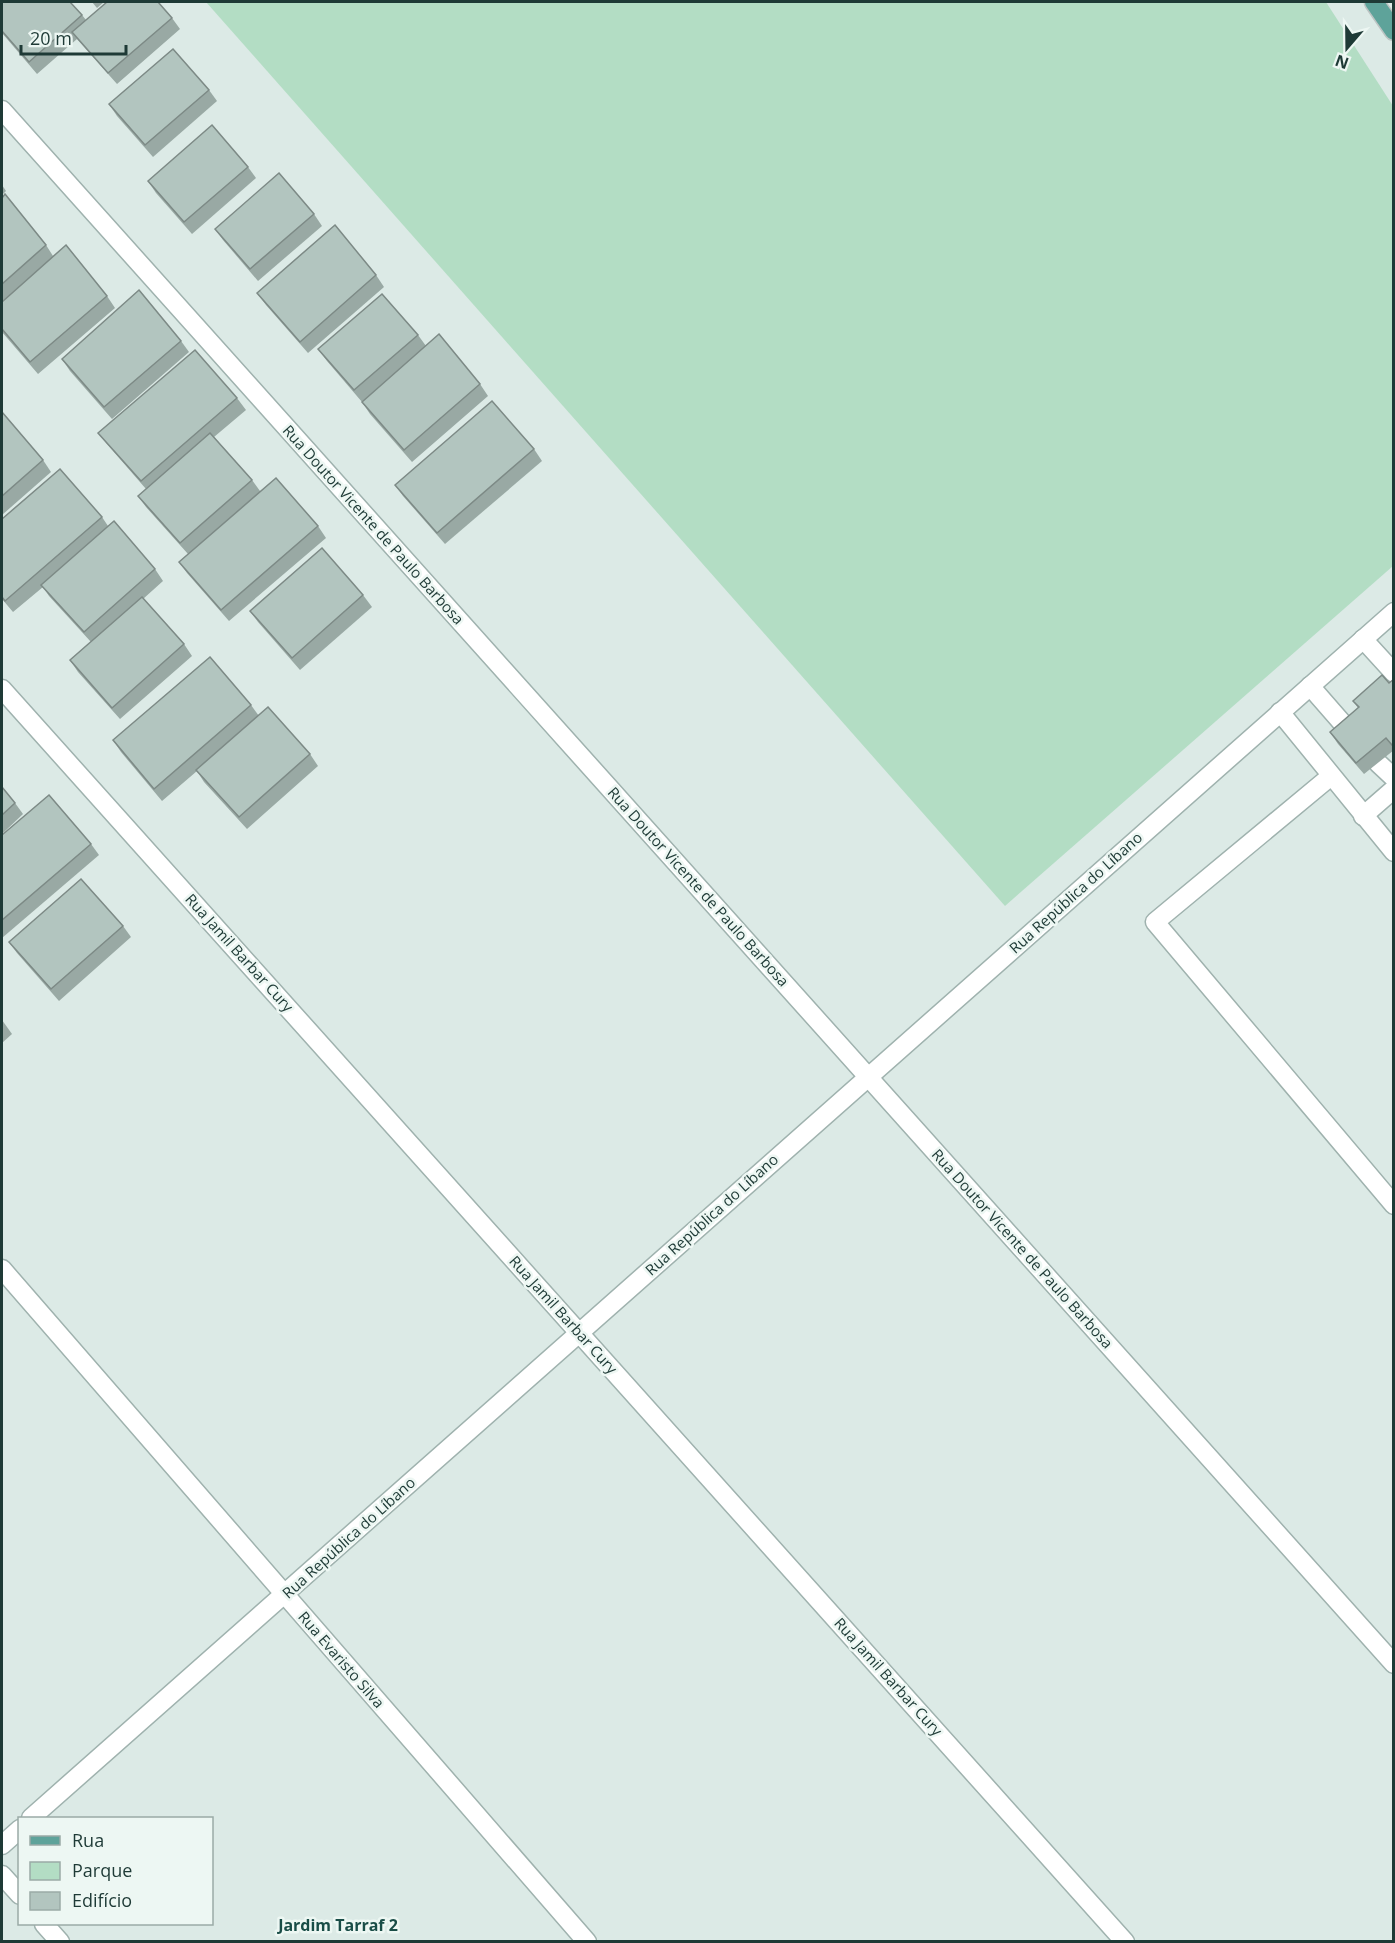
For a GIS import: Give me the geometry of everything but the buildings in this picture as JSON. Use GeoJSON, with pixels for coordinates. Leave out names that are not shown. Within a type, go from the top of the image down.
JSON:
{"type":"FeatureCollection","features":[{"type":"Feature","properties":{"kind":"main road"},"geometry":{"type":"LineString","coordinates":[[1374,2],[1394,31]]}},
{"type":"Feature","properties":{"kind":"street","name":"Rua Doutor Vicente de Paulo Barbosa"},"geometry":{"type":"LineString","coordinates":[[2,110],[1394,1664]]}},
{"type":"Feature","properties":{"kind":"street","name":"Rua República do Líbano"},"geometry":{"type":"LineString","coordinates":[[32,1817],[1394,612]]}},
{"type":"Feature","properties":{"kind":"street"},"geometry":{"type":"LineString","coordinates":[[1363,639],[1394,673]]}},
{"type":"Feature","properties":{"kind":"street"},"geometry":{"type":"LineString","coordinates":[[1310,686],[1351,733]]}},
{"type":"Feature","properties":{"kind":"street","name":"Rua Jamil Barbar Cury"},"geometry":{"type":"LineString","coordinates":[[2,689],[1125,1941]]}},
{"type":"Feature","properties":{"kind":"street"},"geometry":{"type":"LineString","coordinates":[[1281,712],[1394,852]]}},
{"type":"Feature","properties":{"kind":"street"},"geometry":{"type":"LineString","coordinates":[[1378,763],[1394,778]]}},
{"type":"Feature","properties":{"kind":"street"},"geometry":{"type":"LineString","coordinates":[[1325,769],[1155,922],[1394,1206]]}},
{"type":"Feature","properties":{"kind":"street"},"geometry":{"type":"LineString","coordinates":[[1363,816],[1394,789]]}},
{"type":"Feature","properties":{"kind":"street","name":"Rua Evaristo Silva"},"geometry":{"type":"LineString","coordinates":[[2,1269],[587,1941]]}},
{"type":"Feature","properties":{"kind":"street"},"geometry":{"type":"LineString","coordinates":[[2,1845],[18,1831]]}},
{"type":"Feature","properties":{"kind":"street"},"geometry":{"type":"LineString","coordinates":[[2,1875],[18,1893]]}},
{"type":"Feature","properties":{"kind":"street"},"geometry":{"type":"LineString","coordinates":[[46,1925],[60,1941]]}},
{"type":"Feature","properties":{"kind":"green space"},"geometry":{"type":"Polygon","coordinates":[[[206,2],[1326,2],[1393,106],[1393,566],[1005,906],[206,2]]]}},
{"type":"Feature","properties":{"kind":"district","name":"Jardim Tarraf 2"},"geometry":{"type":"Point","coordinates":[338,1925]}}]}
